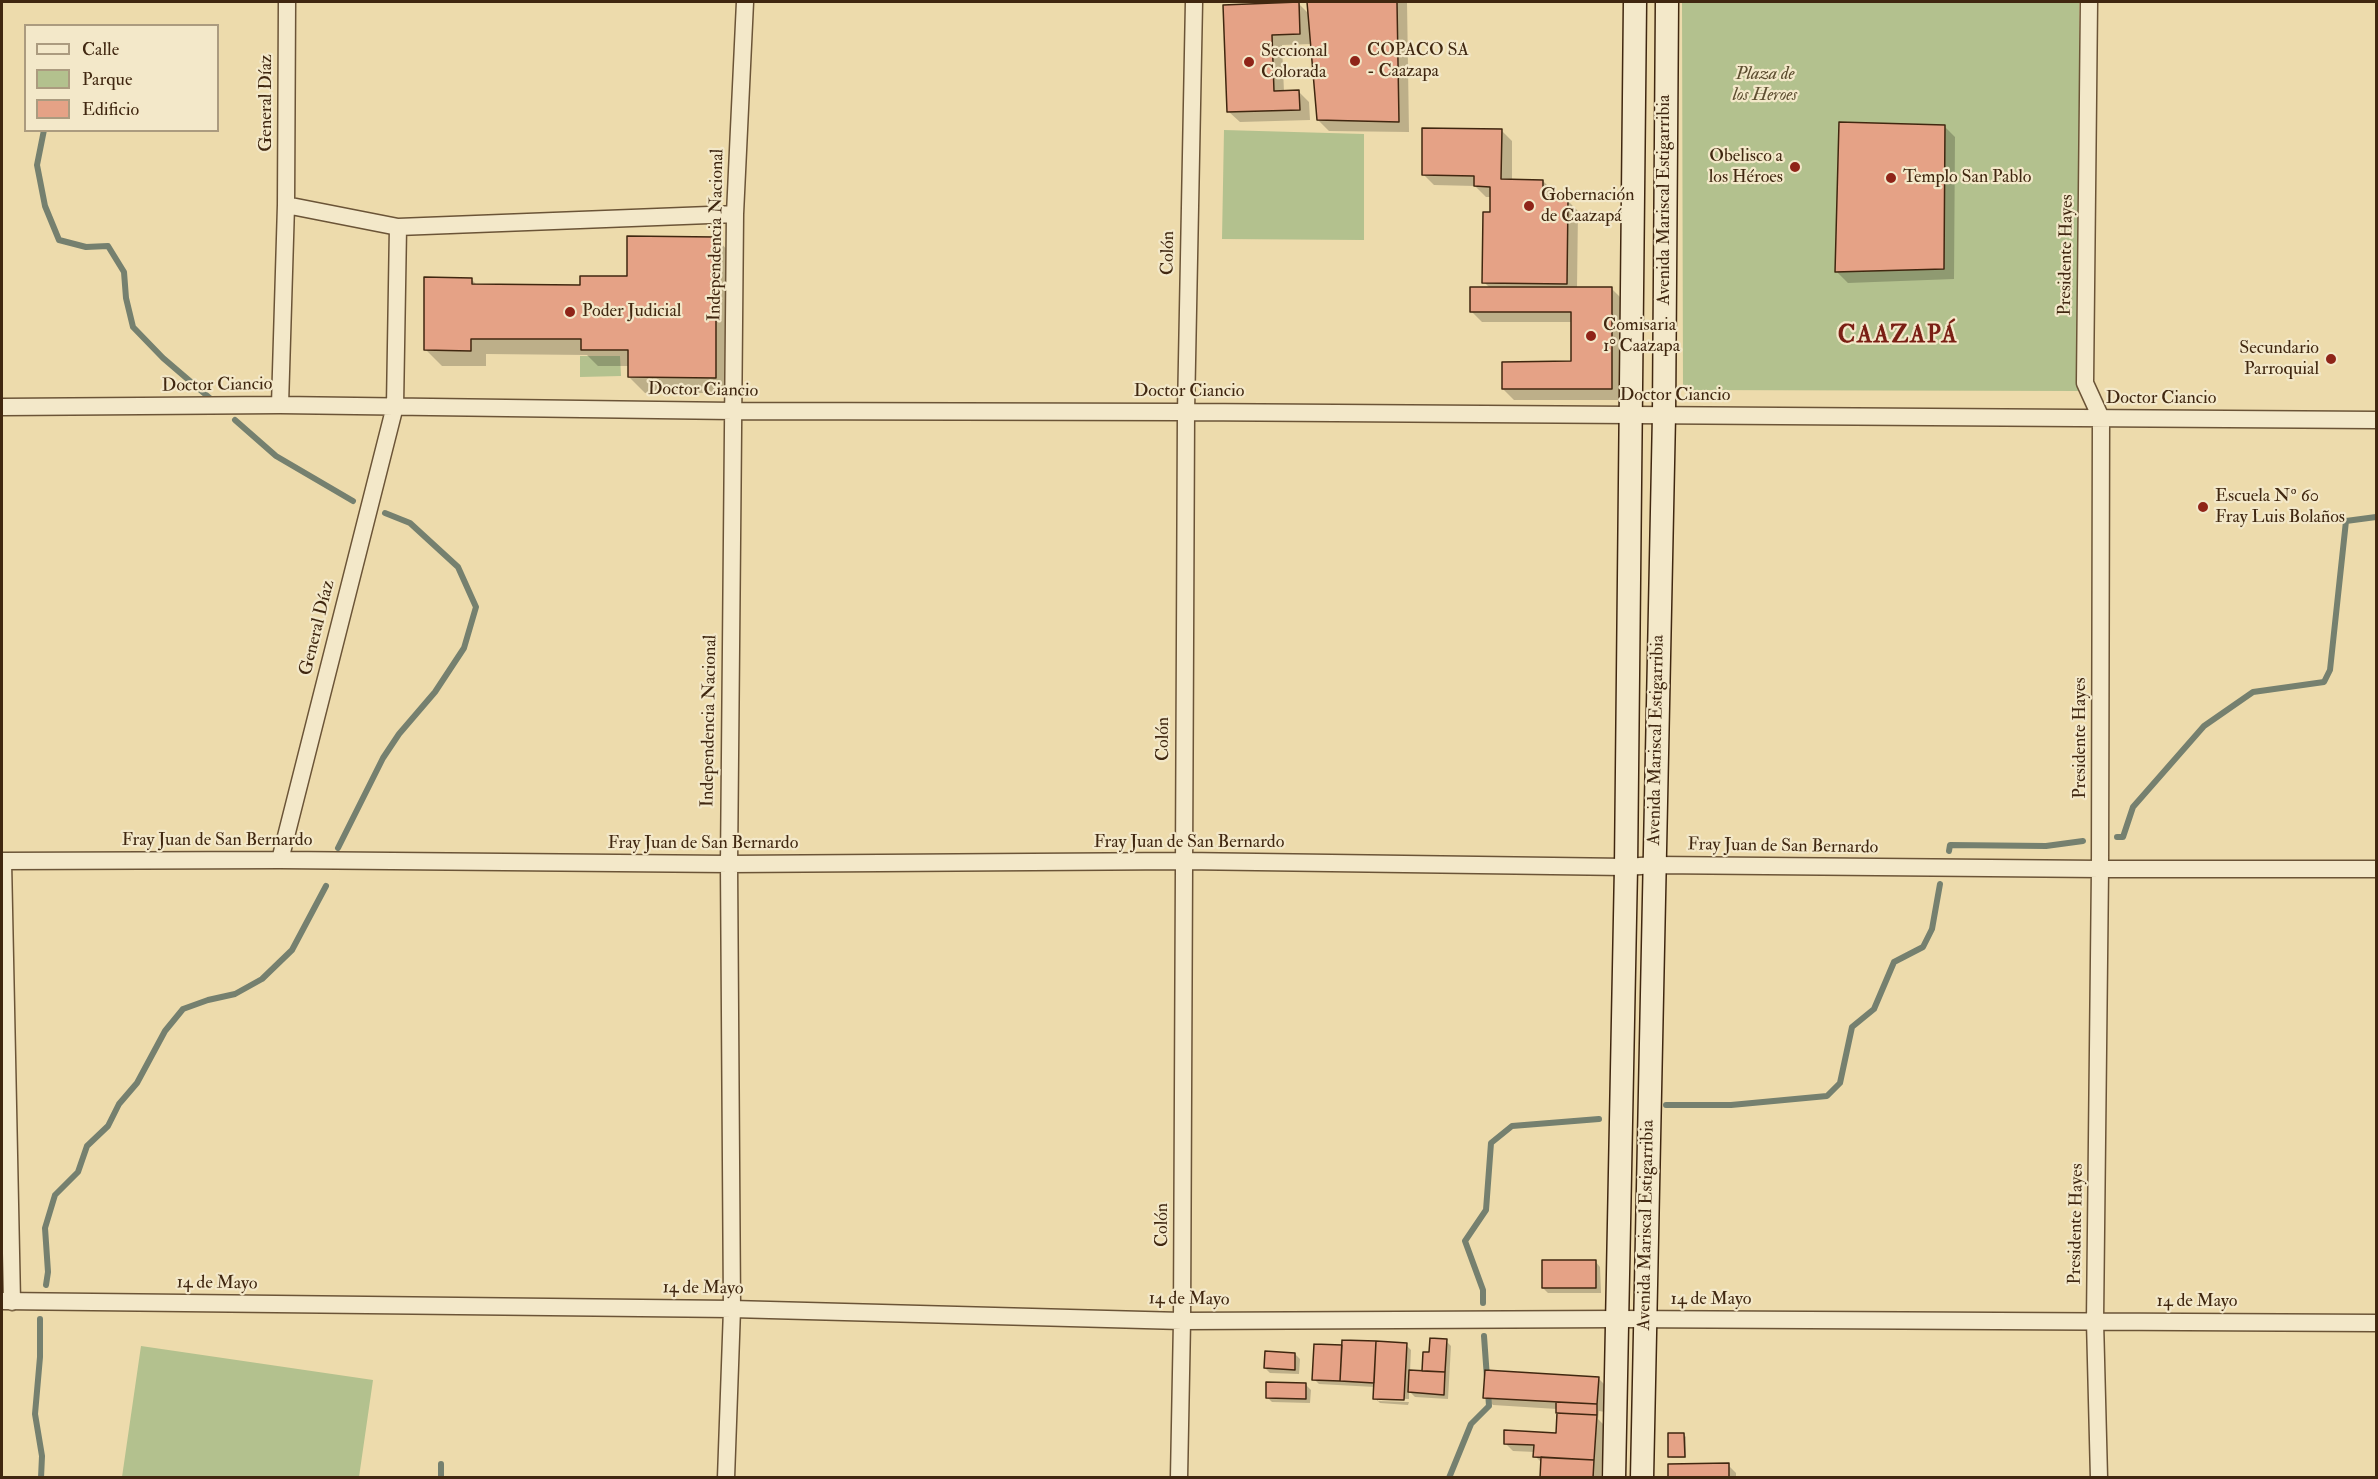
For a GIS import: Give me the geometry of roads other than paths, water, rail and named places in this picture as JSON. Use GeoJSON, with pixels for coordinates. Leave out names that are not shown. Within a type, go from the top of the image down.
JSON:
{"type":"FeatureCollection","features":[{"type":"Feature","properties":{"kind":"main road","name":"Avenida Mariscal Estigarribia"},"geometry":{"type":"LineString","coordinates":[[1614,1478],[1626,867],[1635,2]]}},
{"type":"Feature","properties":{"kind":"main road","name":"Avenida Mariscal Estigarribia"},"geometry":{"type":"LineString","coordinates":[[1642,1478],[1664,415],[1667,2]]}},
{"type":"Feature","properties":{"kind":"street","name":"General Díaz"},"geometry":{"type":"LineString","coordinates":[[280,405],[286,205],[287,2]]}},
{"type":"Feature","properties":{"kind":"street","name":"Independencia Nacional"},"geometry":{"type":"LineString","coordinates":[[726,1478],[732,1309],[729,864],[735,214],[745,2]]}},
{"type":"Feature","properties":{"kind":"street","name":"Colón"},"geometry":{"type":"LineString","coordinates":[[1179,1478],[1182,1321],[1186,412],[1194,2]]}},
{"type":"Feature","properties":{"kind":"street","name":"Presidente Hayes"},"geometry":{"type":"LineString","coordinates":[[2089,2],[2085,383],[2101,418],[2100,869],[2095,1321],[2099,1478]]}},
{"type":"Feature","properties":{"kind":"street"},"geometry":{"type":"LineString","coordinates":[[286,205],[398,227],[735,214]]}},
{"type":"Feature","properties":{"kind":"street","name":"General Díaz"},"geometry":{"type":"LineString","coordinates":[[280,860],[395,406],[398,227]]}},
{"type":"Feature","properties":{"kind":"street","name":"Doctor Ciancio"},"geometry":{"type":"LineString","coordinates":[[2,407],[280,405],[733,411],[2376,420]]}},
{"type":"Feature","properties":{"kind":"street","name":"Fray Juan de San Bernardo"},"geometry":{"type":"LineString","coordinates":[[2,861],[280,860],[729,864],[1183,861],[1626,867],[1655,865],[2376,869]]}},
{"type":"Feature","properties":{"kind":"street"},"geometry":{"type":"LineString","coordinates":[[2,861],[7,1302]]}},
{"type":"Feature","properties":{"kind":"street","name":"14 de Mayo"},"geometry":{"type":"LineString","coordinates":[[7,1302],[732,1309],[1182,1321],[1618,1319],[2376,1323]]}},
{"type":"Feature","properties":{"kind":"waterway"},"geometry":{"type":"LineString","coordinates":[[44,132],[37,165],[45,206],[59,240],[86,247],[108,246],[124,272],[126,298],[133,327],[163,358],[212,400]]}},
{"type":"Feature","properties":{"kind":"waterway"},"geometry":{"type":"LineString","coordinates":[[235,420],[276,456],[353,501]]}},
{"type":"Feature","properties":{"kind":"waterway"},"geometry":{"type":"LineString","coordinates":[[338,848],[383,758],[399,734],[435,692],[464,648],[476,607],[458,567],[410,523],[385,513]]}},
{"type":"Feature","properties":{"kind":"waterway"},"geometry":{"type":"LineString","coordinates":[[2117,837],[2123,837],[2133,807],[2204,726],[2253,692],[2324,682],[2330,670],[2346,521],[2376,517]]}},
{"type":"Feature","properties":{"kind":"waterway"},"geometry":{"type":"LineString","coordinates":[[1949,851],[1950,845],[2046,846],[2083,841]]}},
{"type":"Feature","properties":{"kind":"waterway"},"geometry":{"type":"LineString","coordinates":[[1666,1105],[1731,1105],[1827,1096],[1840,1083],[1852,1027],[1874,1009],[1894,962],[1923,947],[1932,929],[1940,884]]}},
{"type":"Feature","properties":{"kind":"waterway"},"geometry":{"type":"LineString","coordinates":[[46,1285],[48,1272],[45,1228],[55,1195],[78,1172],[87,1146],[108,1126],[119,1104],[137,1083],[165,1031],[183,1009],[235,994],[262,979],[292,950],[326,886]]}},
{"type":"Feature","properties":{"kind":"waterway"},"geometry":{"type":"LineString","coordinates":[[1483,1303],[1483,1290],[1465,1241],[1486,1210],[1491,1143],[1512,1126],[1599,1119]]}},
{"type":"Feature","properties":{"kind":"waterway"},"geometry":{"type":"LineString","coordinates":[[40,1319],[40,1357],[35,1414],[42,1456],[41,1478]]}},
{"type":"Feature","properties":{"kind":"waterway"},"geometry":{"type":"LineString","coordinates":[[1484,1336],[1487,1378]]}},
{"type":"Feature","properties":{"kind":"waterway"},"geometry":{"type":"LineString","coordinates":[[1449,1478],[1471,1424],[1489,1406],[1488,1391]]}},
{"type":"Feature","properties":{"kind":"waterway"},"geometry":{"type":"LineString","coordinates":[[441,1464],[441,1478]]}},
{"type":"Feature","properties":{"kind":"place","name":"COPACO SA - Caazapa"},"geometry":{"type":"Point","coordinates":[1355,61]}},
{"type":"Feature","properties":{"kind":"place","name":"Seccional Colorada"},"geometry":{"type":"Point","coordinates":[1249,62]}},
{"type":"Feature","properties":{"kind":"place","name":"Obelisco a los Héroes"},"geometry":{"type":"Point","coordinates":[1795,167]}},
{"type":"Feature","properties":{"kind":"place","name":"Templo San Pablo"},"geometry":{"type":"Point","coordinates":[1891,178]}},
{"type":"Feature","properties":{"kind":"place","name":"Gobernación de Caazapá"},"geometry":{"type":"Point","coordinates":[1529,206]}},
{"type":"Feature","properties":{"kind":"place","name":"Poder Judicial"},"geometry":{"type":"Point","coordinates":[570,312]}},
{"type":"Feature","properties":{"kind":"place","name":"Comisaria 1° Caazapa"},"geometry":{"type":"Point","coordinates":[1591,336]}},
{"type":"Feature","properties":{"kind":"place","name":"Secundario Parroquial"},"geometry":{"type":"Point","coordinates":[2331,359]}},
{"type":"Feature","properties":{"kind":"place","name":"Escuela Nº 60 Fray Luis Bolaños"},"geometry":{"type":"Point","coordinates":[2203,507]}},
{"type":"Feature","properties":{"kind":"district","name":"CAAZAPÁ"},"geometry":{"type":"Point","coordinates":[1898,337]}},
{"type":"Feature","properties":{"kind":"park label","name":"Plaza de los Heroes"},"geometry":{"type":"Point","coordinates":[1765,85]}}]}
